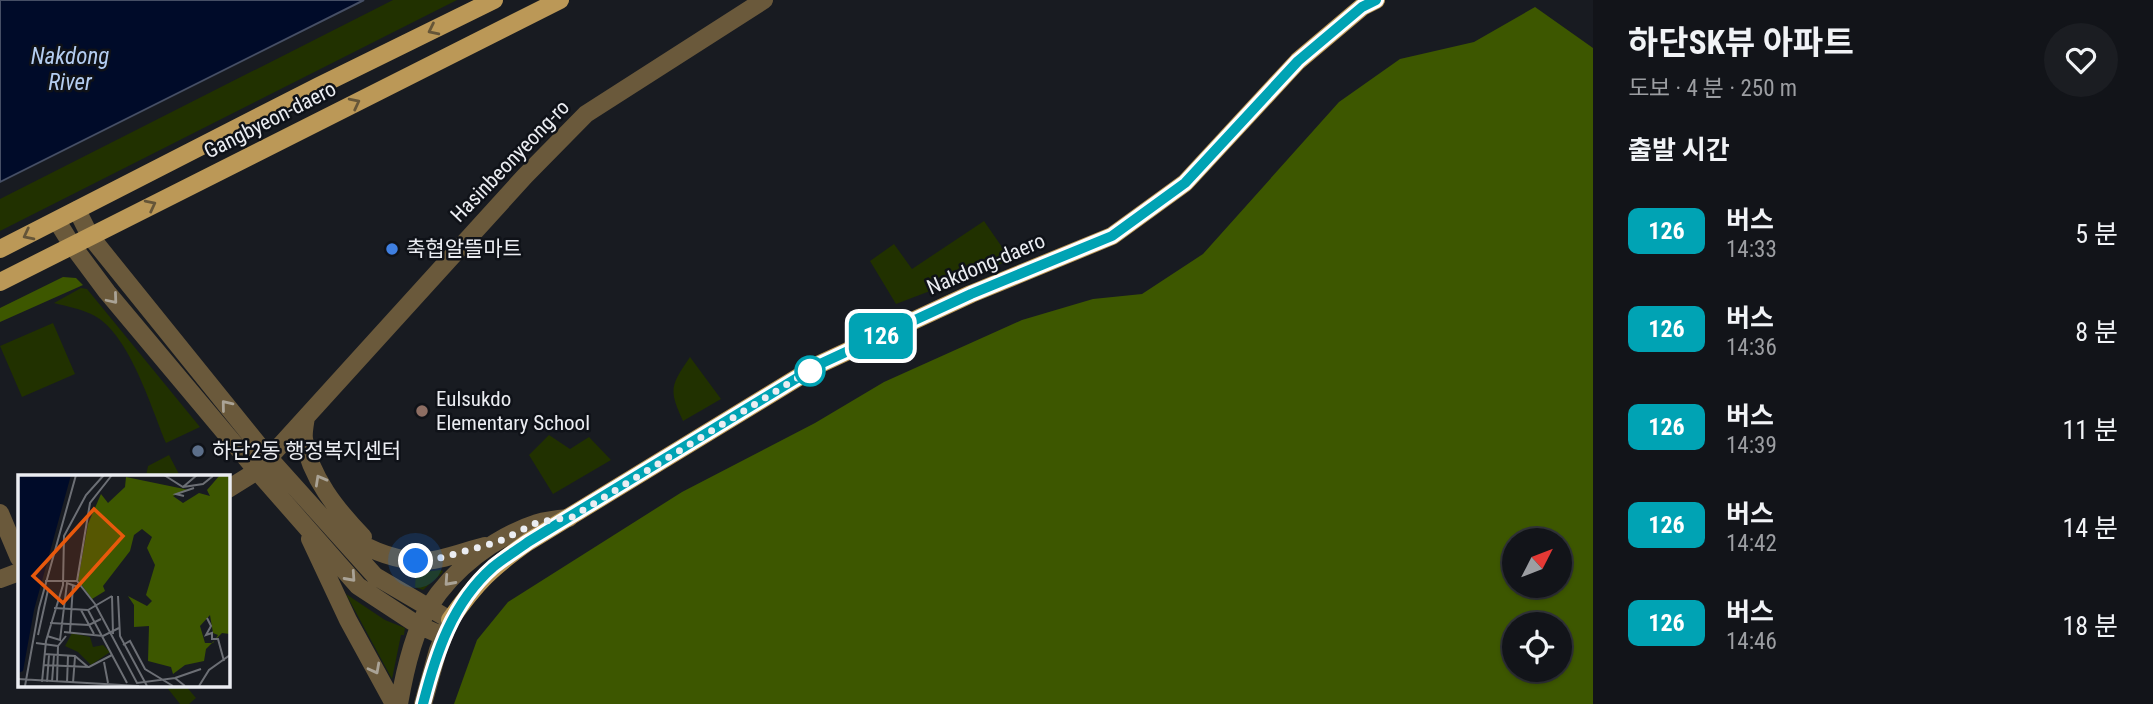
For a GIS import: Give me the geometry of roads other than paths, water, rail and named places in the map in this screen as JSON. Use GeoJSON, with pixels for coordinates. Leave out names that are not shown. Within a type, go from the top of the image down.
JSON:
{"type":"FeatureCollection","features":[{"type":"Feature","properties":{"kind":"main road","name":"Gangbyeon-daero"},"geometry":{"type":"LineString","coordinates":[[0,249],[494,0]]}},
{"type":"Feature","properties":{"kind":"main road","name":"Gangbyeon-daero"},"geometry":{"type":"LineString","coordinates":[[0,282],[560,0]]}},
{"type":"Feature","properties":{"kind":"main road","name":"Nakdong-daero"},"geometry":{"type":"LineString","coordinates":[[447,628],[470,592],[493,567],[528,542],[820,364],[971,294],[1112,236],[1185,183],[1298,61],[1362,7],[1376,0]]}},
{"type":"Feature","properties":{"kind":"street","name":"Hasinbeonyeong-ro"},"geometry":{"type":"LineString","coordinates":[[229,488],[263,464],[525,176],[586,114],[764,0]]}},
{"type":"Feature","properties":{"kind":"street"},"geometry":{"type":"LineString","coordinates":[[77,210],[90,236],[263,464],[301,521],[358,586],[381,603],[420,625],[447,628]]}},
{"type":"Feature","properties":{"kind":"street"},"geometry":{"type":"LineString","coordinates":[[57,220],[107,292],[263,464],[318,513],[355,540],[377,552],[416,561],[433,560],[498,542]]}},
{"type":"Feature","properties":{"kind":"street"},"geometry":{"type":"LineString","coordinates":[[306,418],[303,438],[315,472],[338,510],[377,552]]}},
{"type":"Feature","properties":{"kind":"street"},"geometry":{"type":"LineString","coordinates":[[0,513],[18,556]]}},
{"type":"Feature","properties":{"kind":"street"},"geometry":{"type":"LineString","coordinates":[[318,513],[375,576],[429,608],[447,628]]}},
{"type":"Feature","properties":{"kind":"street","name":"Nakdong-daero"},"geometry":{"type":"LineString","coordinates":[[399,704],[420,625],[445,584],[462,567],[498,542],[538,522],[572,517]]}},
{"type":"Feature","properties":{"kind":"street"},"geometry":{"type":"LineString","coordinates":[[301,521],[348,620],[394,704]]}},
{"type":"Feature","properties":{"kind":"street"},"geometry":{"type":"LineString","coordinates":[[0,579],[18,572]]}},
{"type":"Feature","properties":{"kind":"street","name":"Nakdong-daero"},"geometry":{"type":"LineString","coordinates":[[423,704],[447,628]]}},
{"type":"Feature","properties":{"kind":"water","name":"Nakdong River"},"geometry":{"type":"Polygon","coordinates":[[[0,0],[364,0],[0,182],[0,0]]]}},
{"type":"Feature","properties":{"kind":"place","name":"축협알뜰마트"},"geometry":{"type":"Point","coordinates":[392,249]}},
{"type":"Feature","properties":{"kind":"place","name":"Eulsukdo Elementary School"},"geometry":{"type":"Point","coordinates":[422,411]}},
{"type":"Feature","properties":{"kind":"place","name":"하단2동 행정복지센터"},"geometry":{"type":"Point","coordinates":[198,451]}}]}
